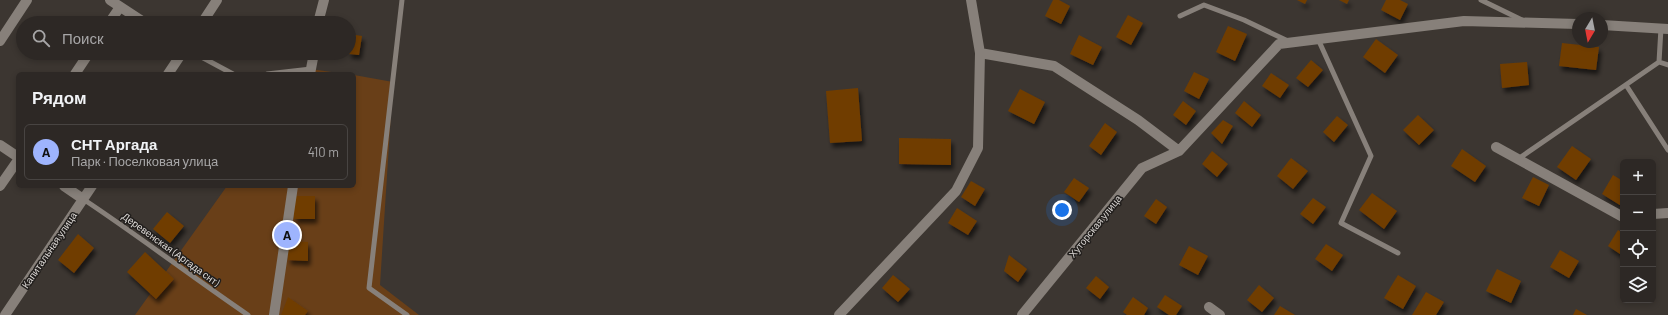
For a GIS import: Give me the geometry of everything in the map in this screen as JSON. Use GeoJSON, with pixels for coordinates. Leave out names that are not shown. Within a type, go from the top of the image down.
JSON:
{"type":"FeatureCollection","features":[{"type":"Feature","properties":{"kind":"street"},"geometry":{"type":"LineString","coordinates":[[16,16],[27,0]]}},
{"type":"Feature","properties":{"kind":"street"},"geometry":{"type":"LineString","coordinates":[[110,0],[134,16]]}},
{"type":"Feature","properties":{"kind":"street"},"geometry":{"type":"LineString","coordinates":[[207,16],[217,0]]}},
{"type":"Feature","properties":{"kind":"street"},"geometry":{"type":"LineString","coordinates":[[320,16],[324,0]]}},
{"type":"Feature","properties":{"kind":"street"},"geometry":{"type":"LineString","coordinates":[[839,315],[956,191],[978,148],[980,53],[970,0]]}},
{"type":"Feature","properties":{"kind":"street"},"geometry":{"type":"LineString","coordinates":[[114,16],[120,7]]}},
{"type":"Feature","properties":{"kind":"street"},"geometry":{"type":"LineString","coordinates":[[0,41],[16,17]]}},
{"type":"Feature","properties":{"kind":"street"},"geometry":{"type":"LineString","coordinates":[[980,53],[1054,66],[1138,120],[1179,151],[1279,44],[1464,21],[1572,24]]}},
{"type":"Feature","properties":{"kind":"street"},"geometry":{"type":"LineString","coordinates":[[1608,25],[1665,29]]}},
{"type":"Feature","properties":{"kind":"street"},"geometry":{"type":"LineString","coordinates":[[76,72],[84,60]]}},
{"type":"Feature","properties":{"kind":"street"},"geometry":{"type":"LineString","coordinates":[[169,72],[177,60]]}},
{"type":"Feature","properties":{"kind":"street"},"geometry":{"type":"LineString","coordinates":[[311,71],[313,60]]}},
{"type":"Feature","properties":{"kind":"street"},"geometry":{"type":"LineString","coordinates":[[0,145],[16,156]]}},
{"type":"Feature","properties":{"kind":"street"},"geometry":{"type":"LineString","coordinates":[[1496,147],[1620,215]]}},
{"type":"Feature","properties":{"kind":"street","name":"Хуторская улица"},"geometry":{"type":"LineString","coordinates":[[1022,315],[1142,168],[1179,151]]}},
{"type":"Feature","properties":{"kind":"street"},"geometry":{"type":"LineString","coordinates":[[0,186],[16,163]]}},
{"type":"Feature","properties":{"kind":"street"},"geometry":{"type":"LineString","coordinates":[[67,188],[83,199]]}},
{"type":"Feature","properties":{"kind":"street","name":"Капитальная улица"},"geometry":{"type":"LineString","coordinates":[[6,315],[91,188]]}},
{"type":"Feature","properties":{"kind":"street"},"geometry":{"type":"LineString","coordinates":[[274,315],[293,188]]}},
{"type":"Feature","properties":{"kind":"street"},"geometry":{"type":"LineString","coordinates":[[1656,214],[1668,213]]}},
{"type":"Feature","properties":{"kind":"street"},"geometry":{"type":"LineString","coordinates":[[1208,307],[1220,315]]}},
{"type":"Feature","properties":{"kind":"lane"},"geometry":{"type":"LineString","coordinates":[[402,0],[369,288],[406,315]]}},
{"type":"Feature","properties":{"kind":"lane"},"geometry":{"type":"LineString","coordinates":[[1481,0],[1528,22]]}},
{"type":"Feature","properties":{"kind":"lane"},"geometry":{"type":"LineString","coordinates":[[1180,16],[1204,5],[1244,20],[1290,43]]}},
{"type":"Feature","properties":{"kind":"lane"},"geometry":{"type":"LineString","coordinates":[[1518,159],[1659,62],[1665,29]]}},
{"type":"Feature","properties":{"kind":"lane"},"geometry":{"type":"LineString","coordinates":[[1318,39],[1371,156],[1342,223],[1398,253]]}},
{"type":"Feature","properties":{"kind":"lane"},"geometry":{"type":"LineString","coordinates":[[207,60],[230,72]]}},
{"type":"Feature","properties":{"kind":"lane"},"geometry":{"type":"LineString","coordinates":[[1659,62],[1668,65]]}},
{"type":"Feature","properties":{"kind":"lane"},"geometry":{"type":"LineString","coordinates":[[296,72],[311,71]]}},
{"type":"Feature","properties":{"kind":"lane"},"geometry":{"type":"LineString","coordinates":[[1626,85],[1668,150]]}},
{"type":"Feature","properties":{"kind":"lane","name":"Деревенская (Аргада снт)"},"geometry":{"type":"LineString","coordinates":[[83,199],[248,315]]}},
{"type":"Feature","properties":{"kind":"shaded area"},"geometry":{"type":"Polygon","coordinates":[[[311,69],[331,72],[309,72],[311,69]]]}},
{"type":"Feature","properties":{"kind":"shaded area"},"geometry":{"type":"Polygon","coordinates":[[[356,75],[393,82],[380,285],[419,315],[135,315],[226,188],[356,188],[356,75]]]}},
{"type":"Feature","properties":{"kind":"building"},"geometry":{"type":"Polygon","coordinates":[[[1053,0],[1059,0],[1070,6],[1061,24],[1045,16],[1053,0]]]}},
{"type":"Feature","properties":{"kind":"building"},"geometry":{"type":"Polygon","coordinates":[[[1297,0],[1307,0],[1305,4],[1297,0]]]}},
{"type":"Feature","properties":{"kind":"building"},"geometry":{"type":"Polygon","coordinates":[[[1339,0],[1349,0],[1347,4],[1339,0]]]}},
{"type":"Feature","properties":{"kind":"building"},"geometry":{"type":"Polygon","coordinates":[[[1386,0],[1400,0],[1408,4],[1400,20],[1381,10],[1386,0]]]}},
{"type":"Feature","properties":{"kind":"building"},"geometry":{"type":"Polygon","coordinates":[[[1128,15],[1143,23],[1131,45],[1116,37],[1128,15]]]}},
{"type":"Feature","properties":{"kind":"building"},"geometry":{"type":"Polygon","coordinates":[[[1228,26],[1247,34],[1235,61],[1216,52],[1228,26]]]}},
{"type":"Feature","properties":{"kind":"building"},"geometry":{"type":"Polygon","coordinates":[[[356,35],[362,36],[359,55],[356,55],[356,35]]]}},
{"type":"Feature","properties":{"kind":"building"},"geometry":{"type":"Polygon","coordinates":[[[1079,35],[1102,47],[1093,65],[1070,54],[1079,35]]]}},
{"type":"Feature","properties":{"kind":"building"},"geometry":{"type":"Polygon","coordinates":[[[1376,39],[1398,55],[1385,73],[1363,57],[1376,39]]]}},
{"type":"Feature","properties":{"kind":"building"},"geometry":{"type":"Polygon","coordinates":[[[1562,43],[1572,44],[1572,48],[1599,48],[1596,70],[1559,66],[1562,43]]]}},
{"type":"Feature","properties":{"kind":"building"},"geometry":{"type":"Polygon","coordinates":[[[1311,60],[1323,70],[1308,87],[1296,78],[1311,60]]]}},
{"type":"Feature","properties":{"kind":"building"},"geometry":{"type":"Polygon","coordinates":[[[1527,62],[1529,85],[1502,88],[1500,64],[1527,62]]]}},
{"type":"Feature","properties":{"kind":"building"},"geometry":{"type":"Polygon","coordinates":[[[1194,72],[1209,79],[1199,99],[1184,91],[1194,72]]]}},
{"type":"Feature","properties":{"kind":"building"},"geometry":{"type":"Polygon","coordinates":[[[1271,73],[1289,85],[1280,98],[1262,86],[1271,73]]]}},
{"type":"Feature","properties":{"kind":"building"},"geometry":{"type":"Polygon","coordinates":[[[858,88],[862,141],[830,143],[826,91],[858,88]]]}},
{"type":"Feature","properties":{"kind":"building"},"geometry":{"type":"Polygon","coordinates":[[[1020,89],[1045,102],[1034,124],[1008,111],[1020,89]]]}},
{"type":"Feature","properties":{"kind":"building"},"geometry":{"type":"Polygon","coordinates":[[[1183,101],[1196,111],[1186,125],[1173,115],[1183,101]]]}},
{"type":"Feature","properties":{"kind":"building"},"geometry":{"type":"Polygon","coordinates":[[[1244,101],[1261,115],[1252,127],[1235,113],[1244,101]]]}},
{"type":"Feature","properties":{"kind":"building"},"geometry":{"type":"Polygon","coordinates":[[[1418,115],[1434,130],[1419,145],[1403,130],[1418,115]]]}},
{"type":"Feature","properties":{"kind":"building"},"geometry":{"type":"Polygon","coordinates":[[[1337,116],[1348,125],[1334,142],[1323,132],[1337,116]]]}},
{"type":"Feature","properties":{"kind":"building"},"geometry":{"type":"Polygon","coordinates":[[[1223,120],[1233,126],[1222,144],[1211,133],[1223,120]]]}},
{"type":"Feature","properties":{"kind":"building"},"geometry":{"type":"Polygon","coordinates":[[[1105,123],[1117,132],[1101,155],[1089,146],[1105,123]]]}},
{"type":"Feature","properties":{"kind":"building"},"geometry":{"type":"Polygon","coordinates":[[[899,138],[951,139],[951,165],[899,164],[899,138]]]}},
{"type":"Feature","properties":{"kind":"building"},"geometry":{"type":"Polygon","coordinates":[[[1572,146],[1591,159],[1576,180],[1557,167],[1572,146]]]}},
{"type":"Feature","properties":{"kind":"building"},"geometry":{"type":"Polygon","coordinates":[[[1462,149],[1486,166],[1475,182],[1451,166],[1462,149]]]}},
{"type":"Feature","properties":{"kind":"building"},"geometry":{"type":"Polygon","coordinates":[[[1212,151],[1228,164],[1217,177],[1202,164],[1212,151]]]}},
{"type":"Feature","properties":{"kind":"building"},"geometry":{"type":"Polygon","coordinates":[[[1291,158],[1308,171],[1293,189],[1277,176],[1291,158]]]}},
{"type":"Feature","properties":{"kind":"building"},"geometry":{"type":"Polygon","coordinates":[[[1613,175],[1620,179],[1620,205],[1602,194],[1613,175]]]}},
{"type":"Feature","properties":{"kind":"building"},"geometry":{"type":"Polygon","coordinates":[[[1533,177],[1549,185],[1539,206],[1522,198],[1533,177]]]}},
{"type":"Feature","properties":{"kind":"building"},"geometry":{"type":"Polygon","coordinates":[[[1074,178],[1089,188],[1079,202],[1064,192],[1074,178]]]}},
{"type":"Feature","properties":{"kind":"building"},"geometry":{"type":"Polygon","coordinates":[[[971,181],[985,189],[975,206],[961,197],[971,181]]]}},
{"type":"Feature","properties":{"kind":"building"},"geometry":{"type":"Polygon","coordinates":[[[1372,193],[1397,211],[1384,229],[1359,210],[1372,193]]]}},
{"type":"Feature","properties":{"kind":"building"},"geometry":{"type":"Polygon","coordinates":[[[294,196],[315,196],[315,219],[294,219],[294,196]]]}},
{"type":"Feature","properties":{"kind":"building"},"geometry":{"type":"Polygon","coordinates":[[[1313,198],[1326,207],[1313,224],[1300,214],[1313,198]]]}},
{"type":"Feature","properties":{"kind":"building"},"geometry":{"type":"Polygon","coordinates":[[[1156,199],[1167,207],[1156,224],[1144,216],[1156,199]]]}},
{"type":"Feature","properties":{"kind":"building"},"geometry":{"type":"Polygon","coordinates":[[[957,208],[977,221],[968,235],[948,223],[957,208]]]}},
{"type":"Feature","properties":{"kind":"building"},"geometry":{"type":"Polygon","coordinates":[[[167,212],[184,226],[170,243],[153,229],[167,212]]]}},
{"type":"Feature","properties":{"kind":"building"},"geometry":{"type":"Polygon","coordinates":[[[1618,230],[1620,231],[1620,254],[1608,246],[1618,230]]]}},
{"type":"Feature","properties":{"kind":"building"},"geometry":{"type":"Polygon","coordinates":[[[78,234],[94,248],[74,273],[58,260],[78,234]]]}},
{"type":"Feature","properties":{"kind":"building"},"geometry":{"type":"Polygon","coordinates":[[[289,241],[308,242],[308,261],[288,260],[289,241]]]}},
{"type":"Feature","properties":{"kind":"building"},"geometry":{"type":"Polygon","coordinates":[[[1326,244],[1343,255],[1332,271],[1315,259],[1326,244]]]}},
{"type":"Feature","properties":{"kind":"building"},"geometry":{"type":"Polygon","coordinates":[[[1189,246],[1208,256],[1198,275],[1179,265],[1189,246]]]}},
{"type":"Feature","properties":{"kind":"building"},"geometry":{"type":"Polygon","coordinates":[[[1560,250],[1579,261],[1569,278],[1550,267],[1560,250]]]}},
{"type":"Feature","properties":{"kind":"building"},"geometry":{"type":"Polygon","coordinates":[[[145,252],[174,279],[156,299],[127,272],[145,252]]]}},
{"type":"Feature","properties":{"kind":"building"},"geometry":{"type":"Polygon","coordinates":[[[1009,255],[1027,269],[1018,282],[1004,271],[1009,255]]]}},
{"type":"Feature","properties":{"kind":"building"},"geometry":{"type":"Polygon","coordinates":[[[1497,269],[1521,281],[1511,303],[1486,291],[1497,269]]]}},
{"type":"Feature","properties":{"kind":"building"},"geometry":{"type":"Polygon","coordinates":[[[893,275],[910,289],[898,302],[882,288],[893,275]]]}},
{"type":"Feature","properties":{"kind":"building"},"geometry":{"type":"Polygon","coordinates":[[[1398,275],[1416,286],[1403,309],[1384,298],[1398,275]]]}},
{"type":"Feature","properties":{"kind":"building"},"geometry":{"type":"Polygon","coordinates":[[[1096,276],[1109,287],[1100,299],[1086,288],[1096,276]]]}},
{"type":"Feature","properties":{"kind":"building"},"geometry":{"type":"Polygon","coordinates":[[[1259,285],[1274,298],[1262,312],[1247,300],[1259,285]]]}},
{"type":"Feature","properties":{"kind":"building"},"geometry":{"type":"Polygon","coordinates":[[[1426,292],[1444,302],[1436,315],[1412,315],[1426,292]]]}},
{"type":"Feature","properties":{"kind":"building"},"geometry":{"type":"Polygon","coordinates":[[[1165,295],[1182,306],[1176,315],[1169,315],[1157,307],[1165,295]]]}},
{"type":"Feature","properties":{"kind":"building"},"geometry":{"type":"Polygon","coordinates":[[[288,297],[308,311],[305,315],[281,315],[288,297]]]}},
{"type":"Feature","properties":{"kind":"building"},"geometry":{"type":"Polygon","coordinates":[[[1133,297],[1148,308],[1144,315],[1127,315],[1123,312],[1133,297]]]}},
{"type":"Feature","properties":{"kind":"building"},"geometry":{"type":"Polygon","coordinates":[[[1280,306],[1295,315],[1274,315],[1280,306]]]}},
{"type":"Feature","properties":{"kind":"building"},"geometry":{"type":"Polygon","coordinates":[[[1576,309],[1587,315],[1573,315],[1576,309]]]}},
{"type":"Feature","properties":{"kind":"place","name":"СНТ Аргада"},"geometry":{"type":"Point","coordinates":[287,235]}}]}
